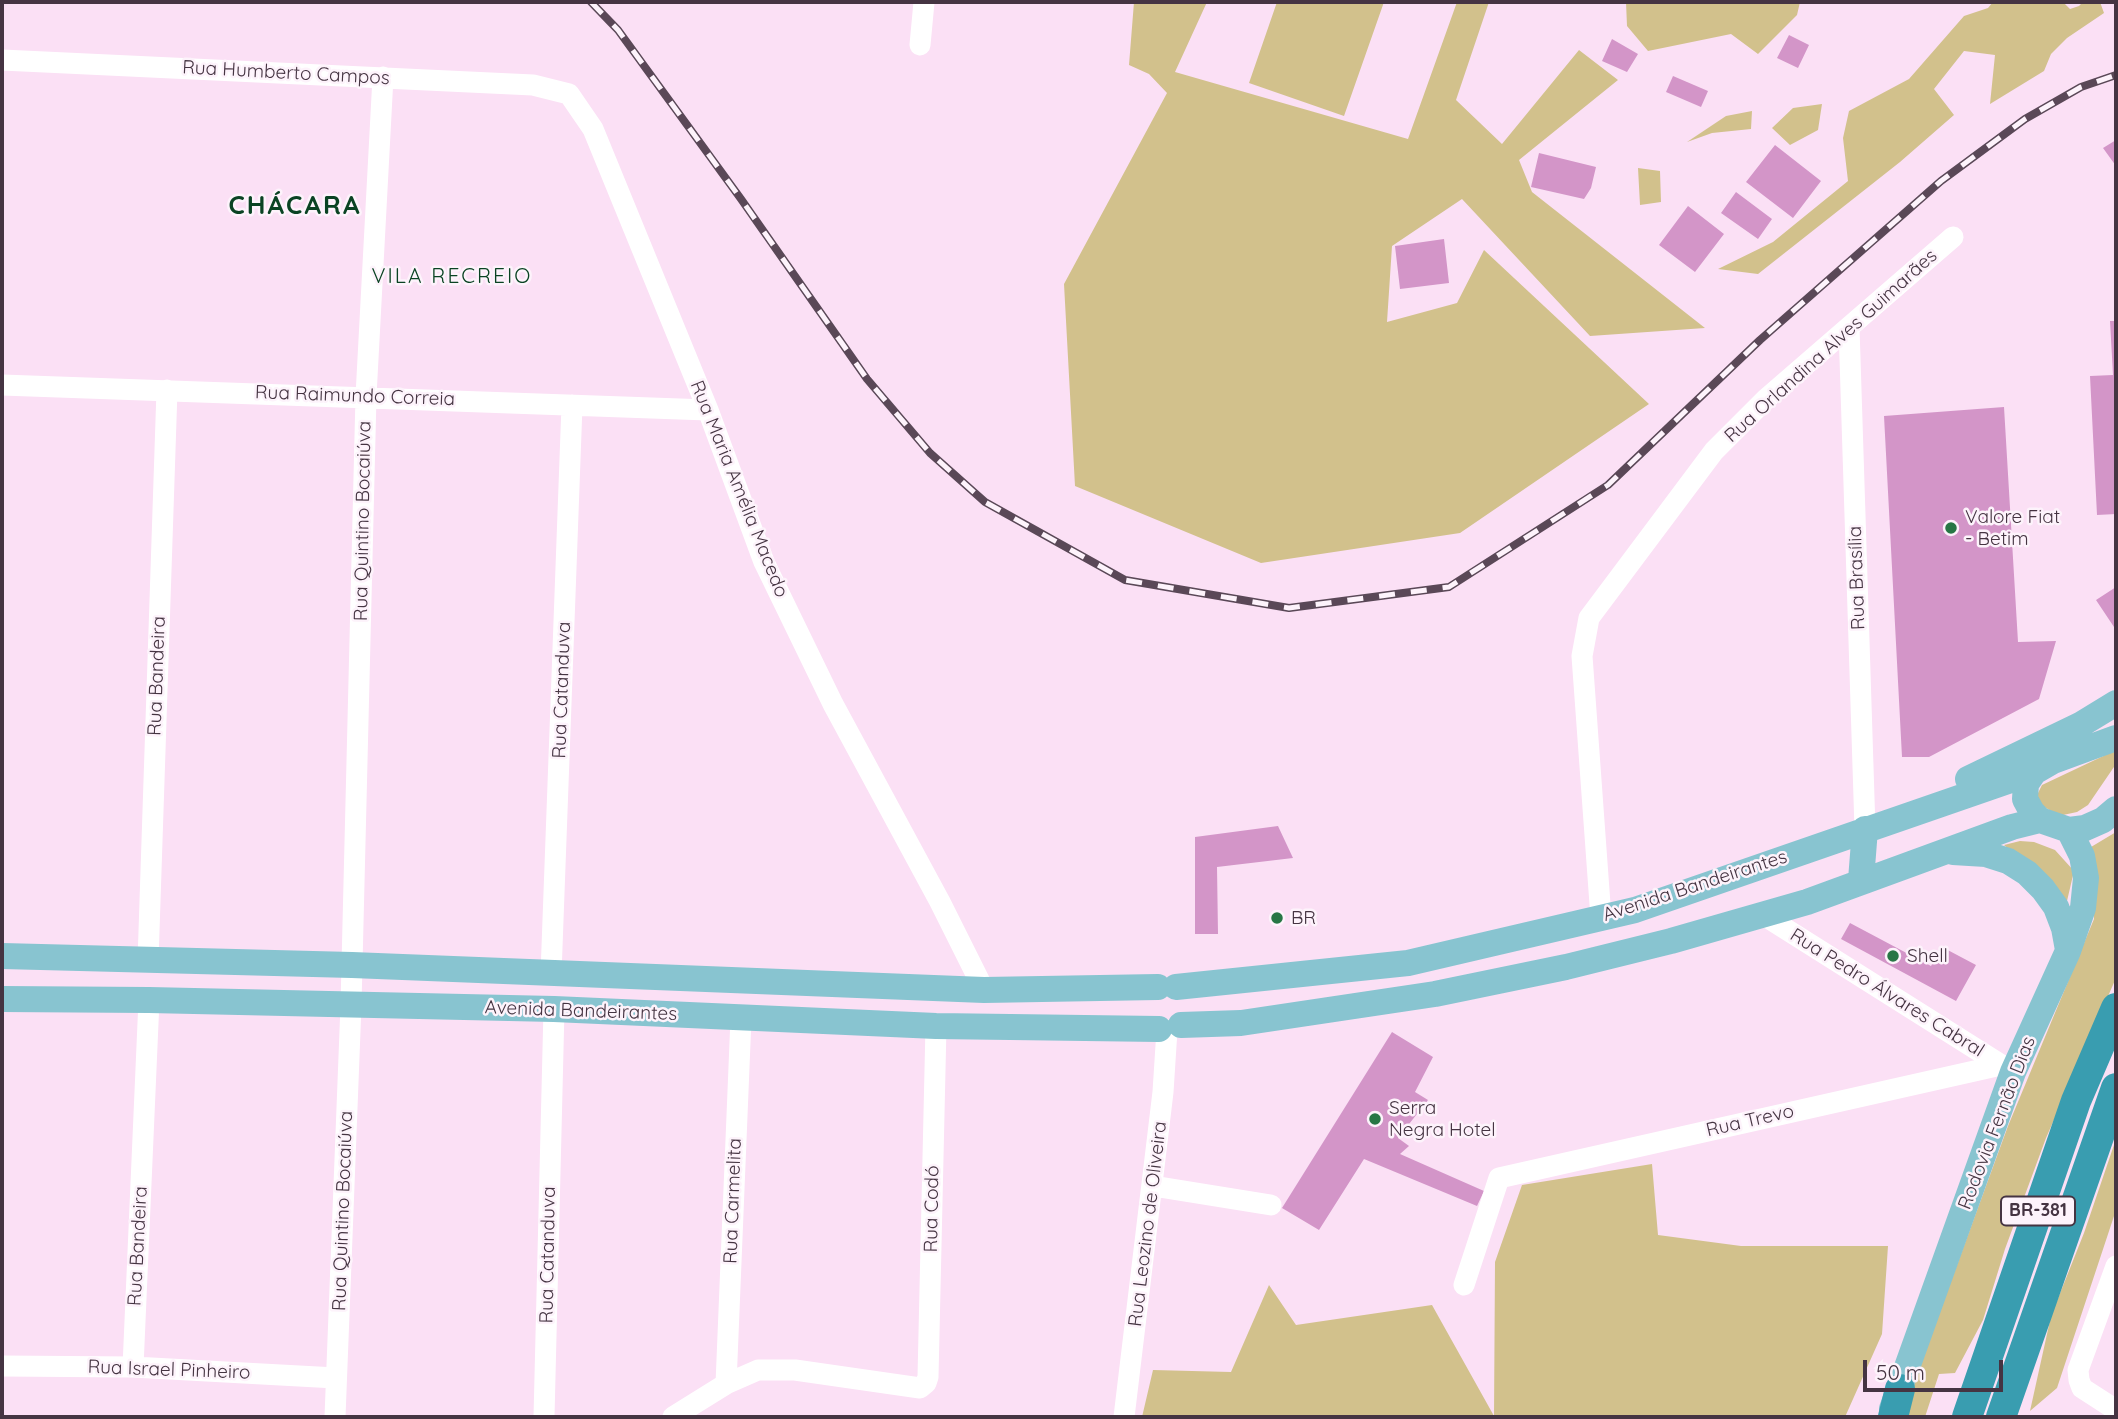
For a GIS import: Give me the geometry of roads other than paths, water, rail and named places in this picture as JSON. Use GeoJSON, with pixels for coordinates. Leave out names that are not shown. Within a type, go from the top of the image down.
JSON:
{"type":"FeatureCollection","features":[{"type":"Feature","properties":{"kind":"highway","name":"BR-381"},"geometry":{"type":"LineString","coordinates":[[1967,1417],[2076,1101],[2116,1008]]}},
{"type":"Feature","properties":{"kind":"highway","name":"BR-381"},"geometry":{"type":"LineString","coordinates":[[2001,1417],[2116,1087]]}},
{"type":"Feature","properties":{"kind":"highway"},"geometry":{"type":"LineString","coordinates":[[1891,1417],[1900,1389]]}},
{"type":"Feature","properties":{"kind":"main road"},"geometry":{"type":"LineString","coordinates":[[1861,880],[1865,828],[2080,725],[2116,703]]}},
{"type":"Feature","properties":{"kind":"main road","name":"Avenida Bandeirantes"},"geometry":{"type":"LineString","coordinates":[[2,956],[352,965],[984,990],[1167,987],[1408,963],[1635,909],[2034,772],[2053,761],[2116,738]]}},
{"type":"Feature","properties":{"kind":"main road"},"geometry":{"type":"LineString","coordinates":[[2034,772],[2026,784],[2025,799],[2040,820],[2069,830],[2085,828],[2104,820],[2116,808]]}},
{"type":"Feature","properties":{"kind":"main road","name":"Avenida Bandeirantes"},"geometry":{"type":"LineString","coordinates":[[2,999],[554,1009],[936,1026],[1169,1028],[1241,1023],[1435,994],[1580,964],[1671,941],[1807,902],[1861,880],[2012,827],[2040,820]]}},
{"type":"Feature","properties":{"kind":"main road","name":"Rodovia Fernão Dias"},"geometry":{"type":"LineString","coordinates":[[1900,1389],[2007,1068],[2068,951],[2083,908],[2086,878],[2082,856],[2069,830]]}},
{"type":"Feature","properties":{"kind":"main road"},"geometry":{"type":"LineString","coordinates":[[1941,853],[1964,851],[1986,854],[2008,861],[2027,873],[2056,907],[2064,928],[2068,951]]}},
{"type":"Feature","properties":{"kind":"main road"},"geometry":{"type":"LineString","coordinates":[[1167,987],[1182,991],[1190,1004],[1189,1012],[1169,1028],[1148,1019],[1145,1012],[1147,998],[1167,987]]}},
{"type":"Feature","properties":{"kind":"street"},"geometry":{"type":"LineString","coordinates":[[920,45],[924,2]]}},
{"type":"Feature","properties":{"kind":"street","name":"Rua Humberto Campos"},"geometry":{"type":"LineString","coordinates":[[2,60],[533,85],[569,94]]}},
{"type":"Feature","properties":{"kind":"street","name":"Rua Quintino Bocaiúva"},"geometry":{"type":"LineString","coordinates":[[335,1417],[351,1005],[366,396],[383,77]]}},
{"type":"Feature","properties":{"kind":"street","name":"Rua Maria Amélia Macedo"},"geometry":{"type":"LineString","coordinates":[[569,94],[593,130],[708,410],[764,562],[833,704],[940,902],[984,990]]}},
{"type":"Feature","properties":{"kind":"street","name":"Rua Orlandina Alves Guimarães"},"geometry":{"type":"LineString","coordinates":[[1601,918],[1582,656],[1589,618],[1714,451],[1766,400],[1953,237]]}},
{"type":"Feature","properties":{"kind":"street","name":"Rua Brasília"},"geometry":{"type":"LineString","coordinates":[[1849,327],[1865,828]]}},
{"type":"Feature","properties":{"kind":"street","name":"Rua Raimundo Correia"},"geometry":{"type":"LineString","coordinates":[[2,385],[708,410]]}},
{"type":"Feature","properties":{"kind":"street","name":"Rua Bandeira"},"geometry":{"type":"LineString","coordinates":[[148,961],[167,390]]}},
{"type":"Feature","properties":{"kind":"street","name":"Rua Catanduva"},"geometry":{"type":"LineString","coordinates":[[551,974],[572,405]]}},
{"type":"Feature","properties":{"kind":"street"},"geometry":{"type":"LineString","coordinates":[[2080,725],[2116,694]]}},
{"type":"Feature","properties":{"kind":"street","name":"Rua Pedro Álvares Cabral"},"geometry":{"type":"LineString","coordinates":[[1762,914],[2007,1068]]}},
{"type":"Feature","properties":{"kind":"street","name":"Rua Bandeira"},"geometry":{"type":"LineString","coordinates":[[133,1367],[149,1000]]}},
{"type":"Feature","properties":{"kind":"street","name":"Rua Catanduva"},"geometry":{"type":"LineString","coordinates":[[544,1417],[554,1009]]}},
{"type":"Feature","properties":{"kind":"street","name":"Rua Carmelita"},"geometry":{"type":"LineString","coordinates":[[726,1384],[741,1018]]}},
{"type":"Feature","properties":{"kind":"street","name":"Rua Codó"},"geometry":{"type":"LineString","coordinates":[[726,1384],[758,1370],[794,1370],[920,1388],[928,1377],[936,1026]]}},
{"type":"Feature","properties":{"kind":"street","name":"Rua Leozino de Oliveira"},"geometry":{"type":"LineString","coordinates":[[1124,1417],[1153,1186],[1169,1028]]}},
{"type":"Feature","properties":{"kind":"street","name":"Rua Trevo"},"geometry":{"type":"LineString","coordinates":[[1464,1284],[1499,1178],[2007,1068]]}},
{"type":"Feature","properties":{"kind":"street"},"geometry":{"type":"LineString","coordinates":[[1153,1186],[1271,1205]]}},
{"type":"Feature","properties":{"kind":"street"},"geometry":{"type":"LineString","coordinates":[[2116,1266],[2078,1370],[2082,1388],[2116,1409]]}},
{"type":"Feature","properties":{"kind":"street","name":"Rua Israel Pinheiro"},"geometry":{"type":"LineString","coordinates":[[2,1366],[133,1367],[336,1378]]}},
{"type":"Feature","properties":{"kind":"street"},"geometry":{"type":"LineString","coordinates":[[673,1417],[726,1384]]}},
{"type":"Feature","properties":{"kind":"railway"},"geometry":{"type":"LineString","coordinates":[[591,2],[618,30],[867,379],[930,453],[985,502],[1125,580],[1289,608],[1449,587],[1608,485],[1760,340],[1941,181],[2025,119],[2081,87],[2116,75]]}},
{"type":"Feature","properties":{"kind":"place","name":"Valore Fiat - Betim"},"geometry":{"type":"Point","coordinates":[1951,528]}},
{"type":"Feature","properties":{"kind":"place","name":"BR"},"geometry":{"type":"Point","coordinates":[1277,918]}},
{"type":"Feature","properties":{"kind":"place","name":"Shell"},"geometry":{"type":"Point","coordinates":[1893,956]}},
{"type":"Feature","properties":{"kind":"place","name":"Serra Negra Hotel"},"geometry":{"type":"Point","coordinates":[1375,1119]}},
{"type":"Feature","properties":{"kind":"district","name":"CHÁCARA"},"geometry":{"type":"Point","coordinates":[295,206]}},
{"type":"Feature","properties":{"kind":"district","name":"VILA RECREIO"},"geometry":{"type":"Point","coordinates":[452,277]}}]}
